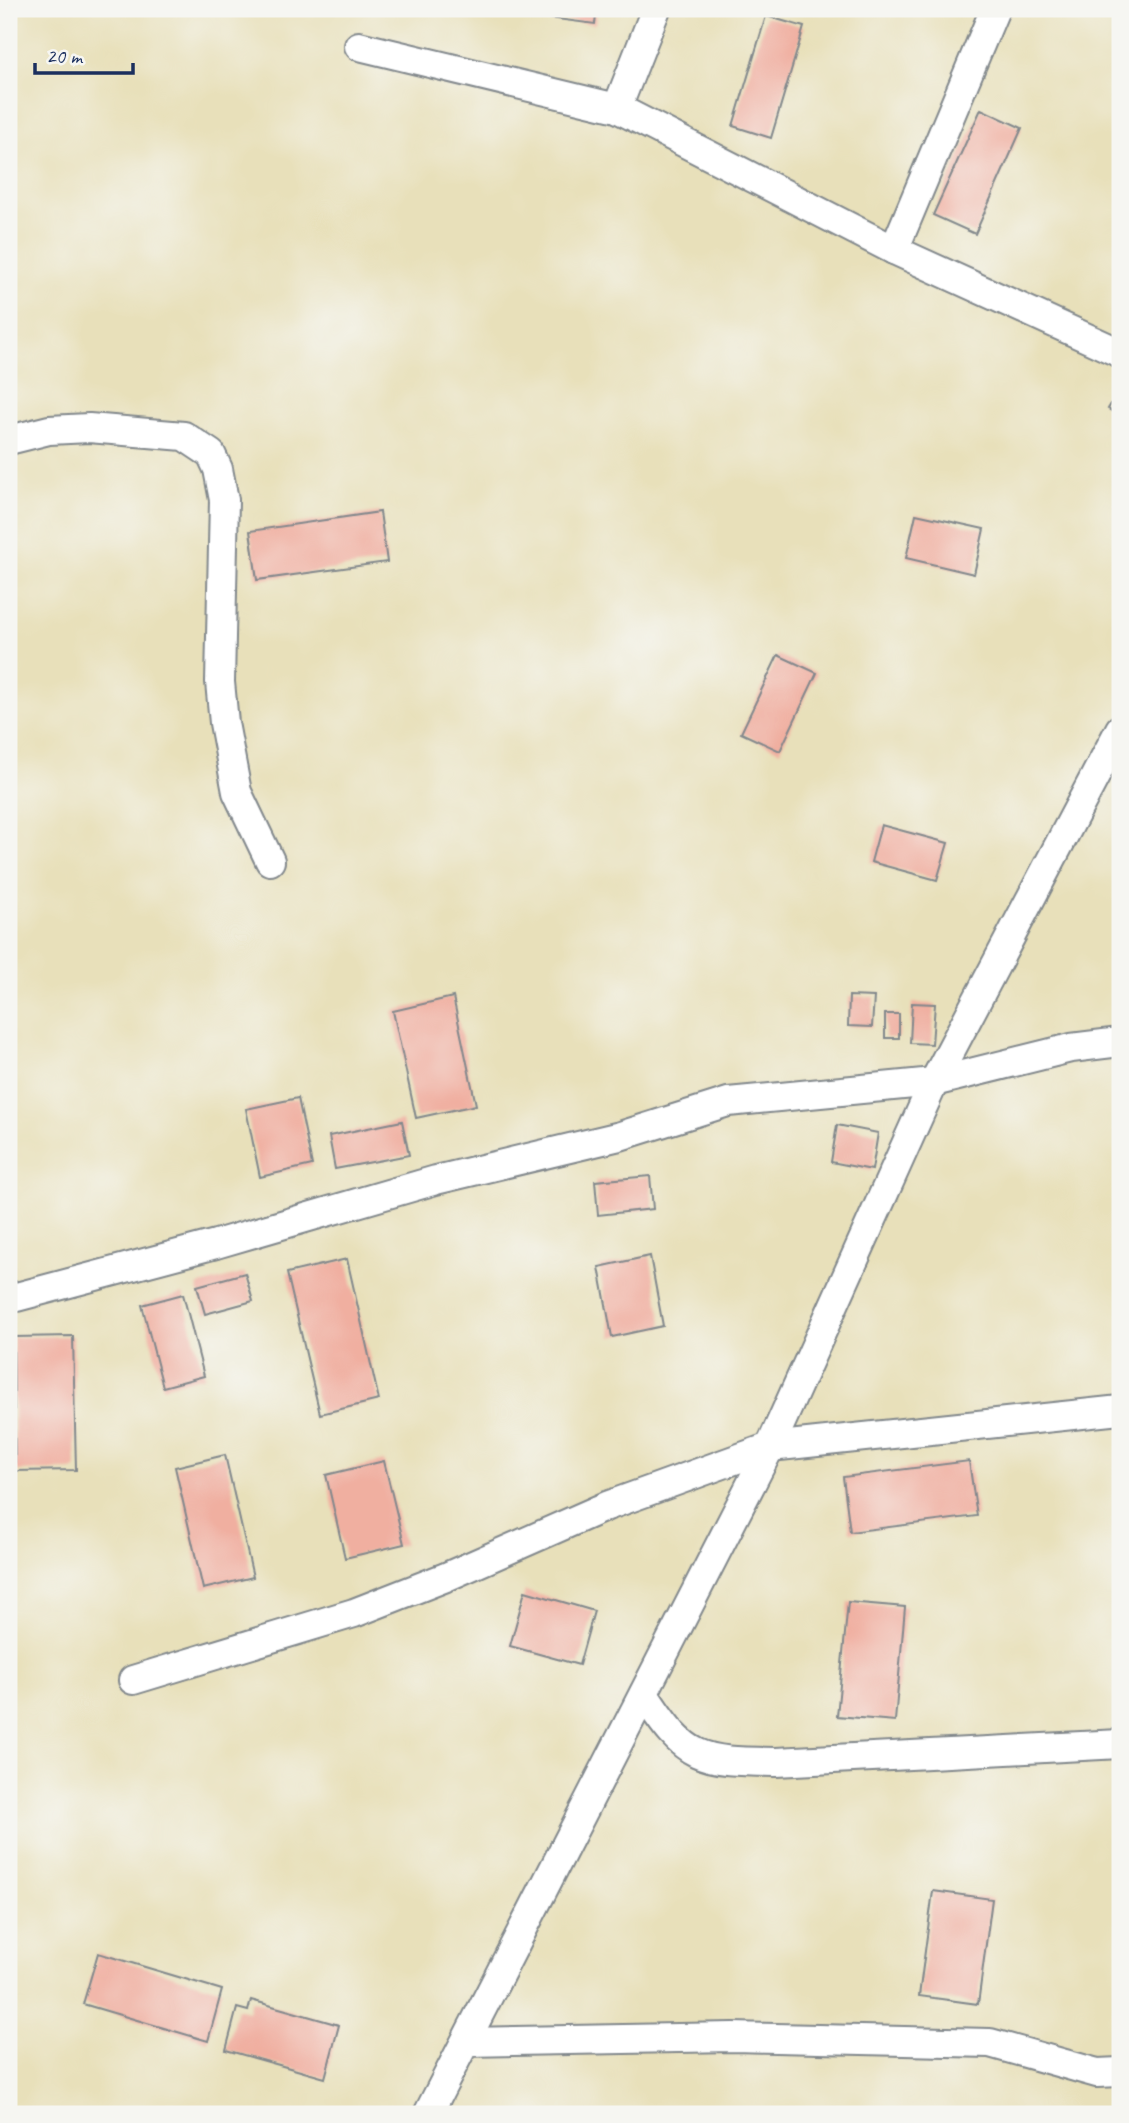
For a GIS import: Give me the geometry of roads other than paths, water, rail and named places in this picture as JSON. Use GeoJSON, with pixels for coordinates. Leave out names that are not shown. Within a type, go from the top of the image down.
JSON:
{"type":"FeatureCollection","features":[{"type":"Feature","properties":{"kind":"street"},"geometry":{"type":"LineString","coordinates":[[617,108],[656,9]]}},
{"type":"Feature","properties":{"kind":"street"},"geometry":{"type":"LineString","coordinates":[[894,250],[995,9]]}},
{"type":"Feature","properties":{"kind":"street"},"geometry":{"type":"LineString","coordinates":[[359,46],[617,108],[894,250],[1120,353]]}},
{"type":"Feature","properties":{"kind":"street"},"geometry":{"type":"LineString","coordinates":[[9,440],[49,429],[89,428],[184,436],[211,454],[218,468],[224,500],[220,682],[224,723],[237,792],[270,861]]}},
{"type":"Feature","properties":{"kind":"street"},"geometry":{"type":"LineString","coordinates":[[428,2114],[770,1447],[934,1082],[1120,729]]}},
{"type":"Feature","properties":{"kind":"street"},"geometry":{"type":"LineString","coordinates":[[9,1299],[216,1244],[436,1180],[620,1136],[728,1102],[934,1082],[1071,1048],[1120,1042]]}},
{"type":"Feature","properties":{"kind":"street"},"geometry":{"type":"LineString","coordinates":[[133,1680],[354,1613],[446,1577],[607,1506],[770,1447],[1120,1410]]}},
{"type":"Feature","properties":{"kind":"street"},"geometry":{"type":"LineString","coordinates":[[644,1695],[666,1729],[690,1752],[726,1762],[776,1762],[1120,1744]]}},
{"type":"Feature","properties":{"kind":"street"},"geometry":{"type":"LineString","coordinates":[[466,2042],[733,2038],[990,2043],[1097,2073],[1120,2072]]}}]}
